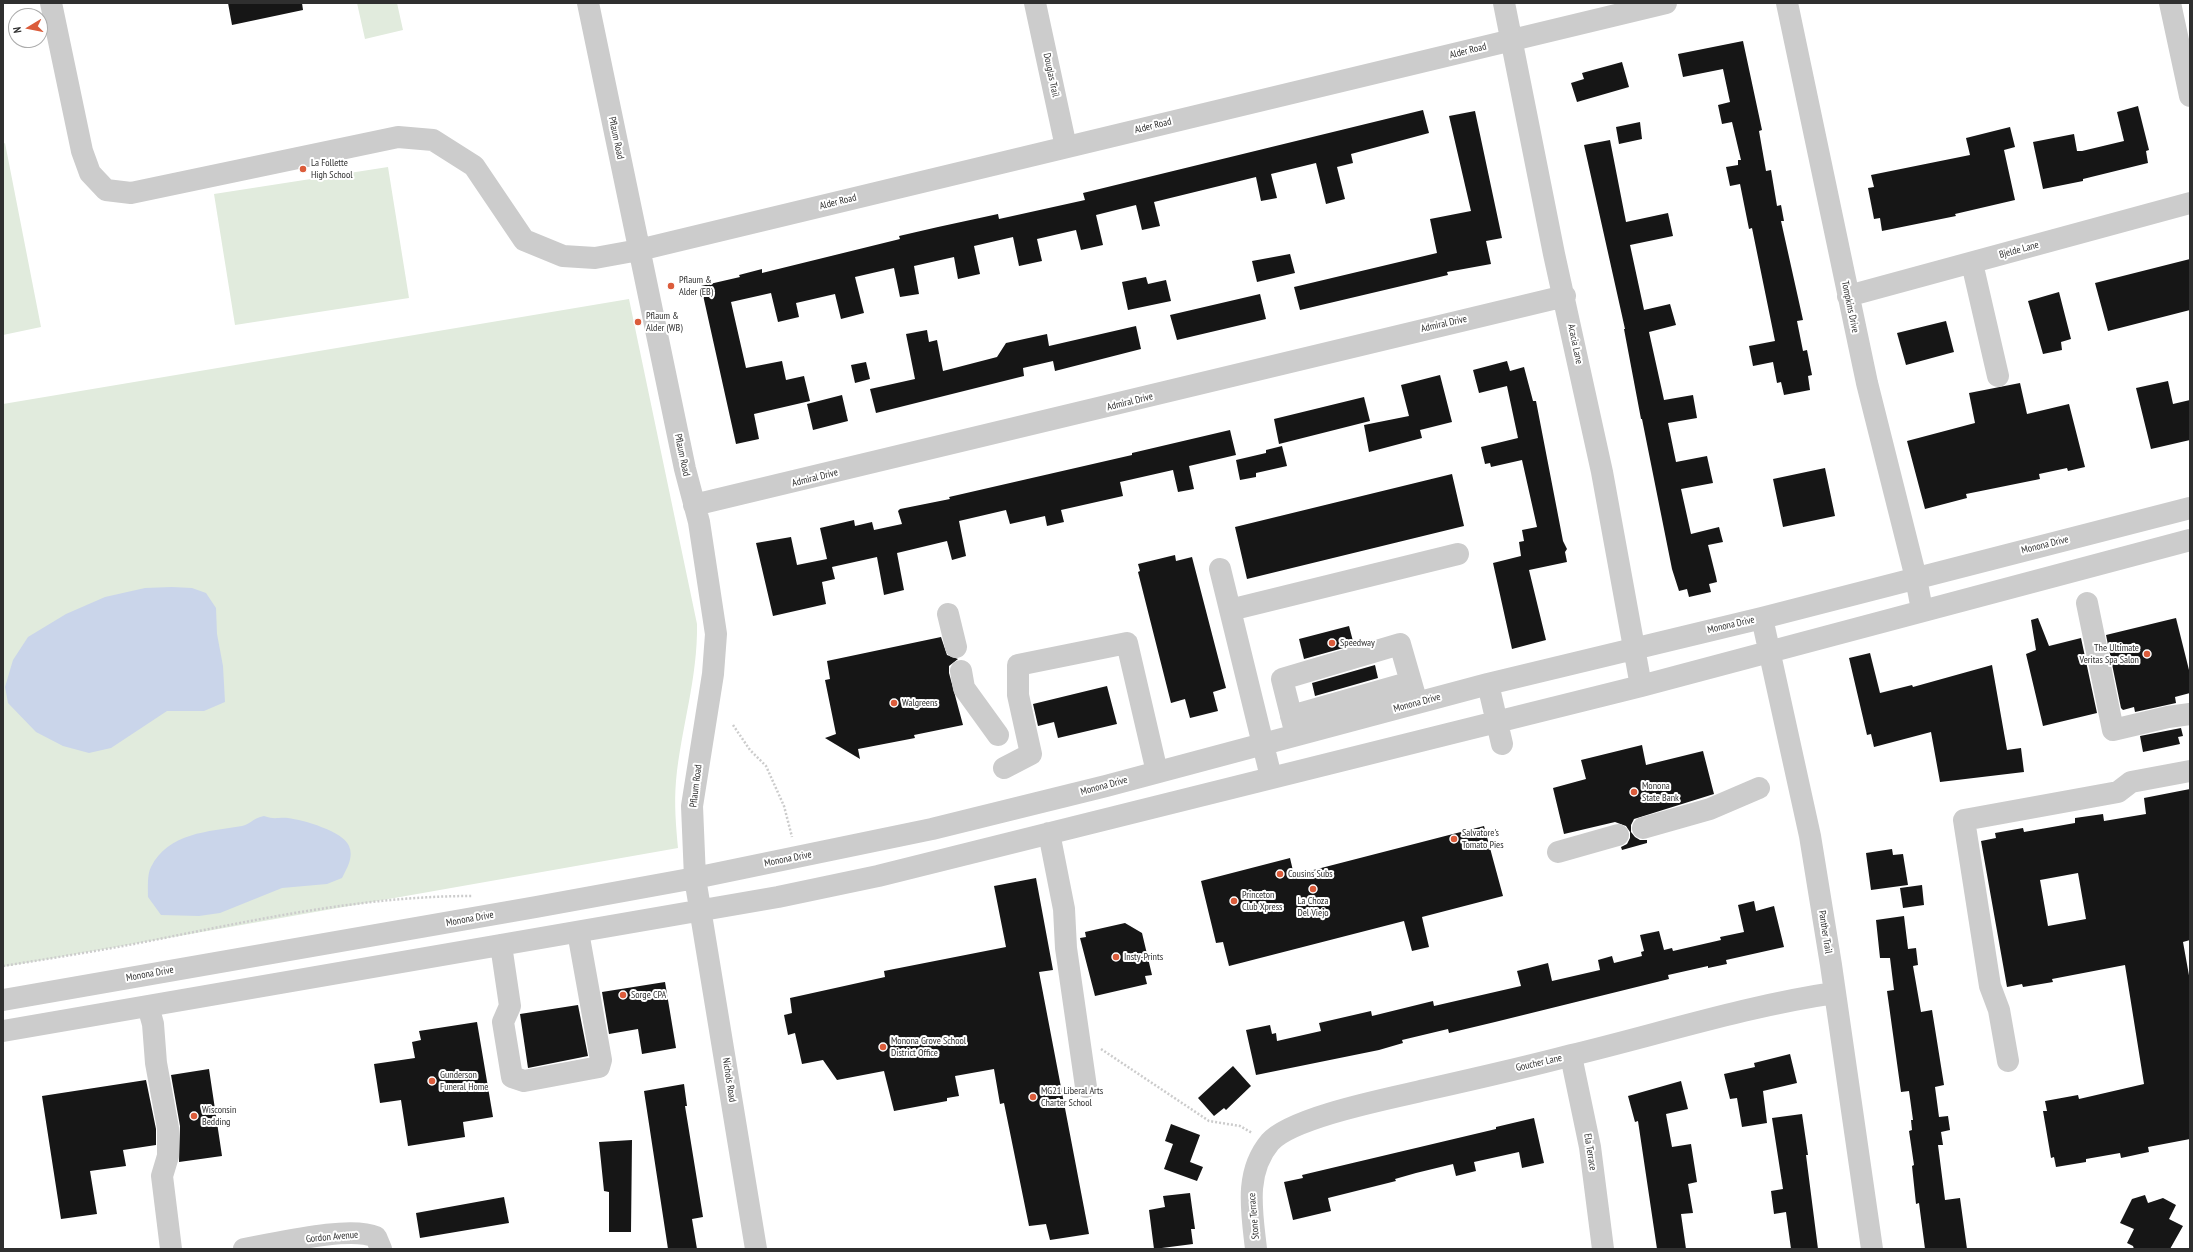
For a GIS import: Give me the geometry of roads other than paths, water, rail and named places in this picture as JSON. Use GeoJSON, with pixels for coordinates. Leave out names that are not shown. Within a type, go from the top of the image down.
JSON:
{"type":"FeatureCollection","features":[{"type":"Feature","properties":{"kind":"street","name":"Alder Road"},"geometry":{"type":"LineString","coordinates":[[51,3],[82,151],[90,173],[106,190],[130,193],[398,137],[433,140],[474,166],[524,240],[563,256],[595,258],[639,250],[1666,3]]}},
{"type":"Feature","properties":{"kind":"street","name":"Pflaum Road"},"geometry":{"type":"LineString","coordinates":[[588,3],[639,250],[694,505],[699,522],[708,572],[716,634],[713,674],[692,806],[695,878],[701,911]]}},
{"type":"Feature","properties":{"kind":"street","name":"Douglas Trail"},"geometry":{"type":"LineString","coordinates":[[1035,3],[1066,147]]}},
{"type":"Feature","properties":{"kind":"street","name":"Acacia Lane"},"geometry":{"type":"LineString","coordinates":[[1504,3],[1554,254],[1565,296],[1602,472],[1641,686]]}},
{"type":"Feature","properties":{"kind":"street","name":"Tompkins Drive"},"geometry":{"type":"LineString","coordinates":[[1787,3],[1848,296],[1881,444],[1916,578],[1922,610]]}},
{"type":"Feature","properties":{"kind":"street"},"geometry":{"type":"LineString","coordinates":[[2170,3],[2190,96]]}},
{"type":"Feature","properties":{"kind":"street","name":"Bjelde Lane"},"geometry":{"type":"LineString","coordinates":[[1848,296],[2190,203]]}},
{"type":"Feature","properties":{"kind":"street"},"geometry":{"type":"LineString","coordinates":[[1972,263],[1998,376]]}},
{"type":"Feature","properties":{"kind":"street","name":"Admiral Drive"},"geometry":{"type":"LineString","coordinates":[[694,505],[1565,296]]}},
{"type":"Feature","properties":{"kind":"street","name":"Monona Drive"},"geometry":{"type":"LineString","coordinates":[[3,1000],[695,878],[932,830],[1263,744],[1293,726],[1414,693],[1488,684],[1635,647],[1762,618],[2190,508]]}},
{"type":"Feature","properties":{"kind":"street"},"geometry":{"type":"LineString","coordinates":[[3,1031],[701,911],[778,897],[878,876],[1270,777],[1641,686],[1922,610],[2190,540]]}},
{"type":"Feature","properties":{"kind":"street"},"geometry":{"type":"LineString","coordinates":[[1230,610],[1458,554]]}},
{"type":"Feature","properties":{"kind":"street"},"geometry":{"type":"LineString","coordinates":[[1220,569],[1270,777]]}},
{"type":"Feature","properties":{"kind":"street"},"geometry":{"type":"LineString","coordinates":[[2087,603],[2113,730],[2168,716],[2190,714]]}},
{"type":"Feature","properties":{"kind":"street"},"geometry":{"type":"LineString","coordinates":[[948,614],[956,647]]}},
{"type":"Feature","properties":{"kind":"street","name":"Panther Trail"},"geometry":{"type":"LineString","coordinates":[[1762,618],[1808,830],[1872,1249]]}},
{"type":"Feature","properties":{"kind":"street"},"geometry":{"type":"LineString","coordinates":[[1004,768],[1031,754],[1018,695],[1018,665],[1127,643],[1157,772]]}},
{"type":"Feature","properties":{"kind":"street"},"geometry":{"type":"LineString","coordinates":[[1293,726],[1282,679],[1400,644],[1414,693]]}},
{"type":"Feature","properties":{"kind":"street"},"geometry":{"type":"LineString","coordinates":[[961,671],[964,688],[998,734]]}},
{"type":"Feature","properties":{"kind":"street"},"geometry":{"type":"LineString","coordinates":[[1488,684],[1502,744]]}},
{"type":"Feature","properties":{"kind":"street"},"geometry":{"type":"LineString","coordinates":[[2008,1061],[1999,1010],[1990,986],[1964,820],[2118,792],[2131,782],[2190,771]]}},
{"type":"Feature","properties":{"kind":"street"},"geometry":{"type":"LineString","coordinates":[[1643,828],[1710,809],[1759,788]]}},
{"type":"Feature","properties":{"kind":"street"},"geometry":{"type":"LineString","coordinates":[[1049,833],[1064,909],[1066,948],[1086,1087]]}},
{"type":"Feature","properties":{"kind":"street"},"geometry":{"type":"LineString","coordinates":[[1558,852],[1618,835]]}},
{"type":"Feature","properties":{"kind":"street","name":"Nichols Road"},"geometry":{"type":"LineString","coordinates":[[701,911],[756,1249]]}},
{"type":"Feature","properties":{"kind":"street"},"geometry":{"type":"LineString","coordinates":[[501,945],[510,1006],[503,1022],[512,1077],[524,1081],[599,1067],[601,1060],[578,932]]}},
{"type":"Feature","properties":{"kind":"street","name":"Goucher Lane"},"geometry":{"type":"LineString","coordinates":[[1259,1161],[1270,1142],[1280,1133],[1338,1110],[1571,1056],[1712,1019],[1834,993]]}},
{"type":"Feature","properties":{"kind":"street"},"geometry":{"type":"LineString","coordinates":[[148,1006],[153,1024],[156,1063],[168,1128],[168,1156],[162,1176],[171,1249]]}},
{"type":"Feature","properties":{"kind":"street","name":"Ela Terrace"},"geometry":{"type":"LineString","coordinates":[[1571,1056],[1590,1147],[1602,1249]]}},
{"type":"Feature","properties":{"kind":"street","name":"Stone Terrace"},"geometry":{"type":"LineString","coordinates":[[1256,1249],[1251,1207],[1251,1180],[1259,1161]]}},
{"type":"Feature","properties":{"kind":"street","name":"Gordon Avenue"},"geometry":{"type":"LineString","coordinates":[[253,1248],[314,1237],[360,1234],[377,1242]]}},
{"type":"Feature","properties":{"kind":"water"},"geometry":{"type":"Polygon","coordinates":[[[145,588],[192,588],[206,593],[216,608],[217,634],[223,666],[225,702],[204,711],[167,711],[111,748],[89,753],[63,746],[36,732],[8,703],[5,687],[13,660],[28,637],[66,614],[105,597],[145,588]]]}},
{"type":"Feature","properties":{"kind":"water"},"geometry":{"type":"Polygon","coordinates":[[[264,816],[303,821],[322,827],[339,836],[349,846],[351,854],[342,878],[327,884],[282,888],[220,913],[199,916],[161,915],[148,897],[149,873],[159,855],[179,840],[203,832],[245,825],[264,816]]]}},
{"type":"Feature","properties":{"kind":"place","name":"La Follette High School"},"geometry":{"type":"Point","coordinates":[303,169]}},
{"type":"Feature","properties":{"kind":"place","name":"Pflaum & Alder (EB)"},"geometry":{"type":"Point","coordinates":[671,286]}},
{"type":"Feature","properties":{"kind":"place","name":"Pflaum & Alder (WB)"},"geometry":{"type":"Point","coordinates":[638,322]}},
{"type":"Feature","properties":{"kind":"place","name":"Speedway"},"geometry":{"type":"Point","coordinates":[1332,643]}},
{"type":"Feature","properties":{"kind":"place","name":"The Ultimate Veritas Spa Salon"},"geometry":{"type":"Point","coordinates":[2147,654]}},
{"type":"Feature","properties":{"kind":"place","name":"Walgreens"},"geometry":{"type":"Point","coordinates":[894,703]}},
{"type":"Feature","properties":{"kind":"place","name":"Monona State Bank"},"geometry":{"type":"Point","coordinates":[1634,792]}},
{"type":"Feature","properties":{"kind":"place","name":"Salvatore's Tomato Pies"},"geometry":{"type":"Point","coordinates":[1454,839]}},
{"type":"Feature","properties":{"kind":"place","name":"Cousins Subs"},"geometry":{"type":"Point","coordinates":[1280,874]}},
{"type":"Feature","properties":{"kind":"place","name":"La Choza Del Viejo"},"geometry":{"type":"Point","coordinates":[1313,889]}},
{"type":"Feature","properties":{"kind":"place","name":"Princeton Club Xpress"},"geometry":{"type":"Point","coordinates":[1234,901]}},
{"type":"Feature","properties":{"kind":"place","name":"Insty-Prints"},"geometry":{"type":"Point","coordinates":[1116,957]}},
{"type":"Feature","properties":{"kind":"place","name":"Sorge CPA"},"geometry":{"type":"Point","coordinates":[623,995]}},
{"type":"Feature","properties":{"kind":"place","name":"Monona Grove School District Office"},"geometry":{"type":"Point","coordinates":[883,1047]}},
{"type":"Feature","properties":{"kind":"place","name":"Gunderson Funeral Home"},"geometry":{"type":"Point","coordinates":[432,1081]}},
{"type":"Feature","properties":{"kind":"place","name":"MG21 Liberal Arts Charter School"},"geometry":{"type":"Point","coordinates":[1033,1097]}},
{"type":"Feature","properties":{"kind":"place","name":"Wisconsin Bedding"},"geometry":{"type":"Point","coordinates":[194,1116]}}]}
